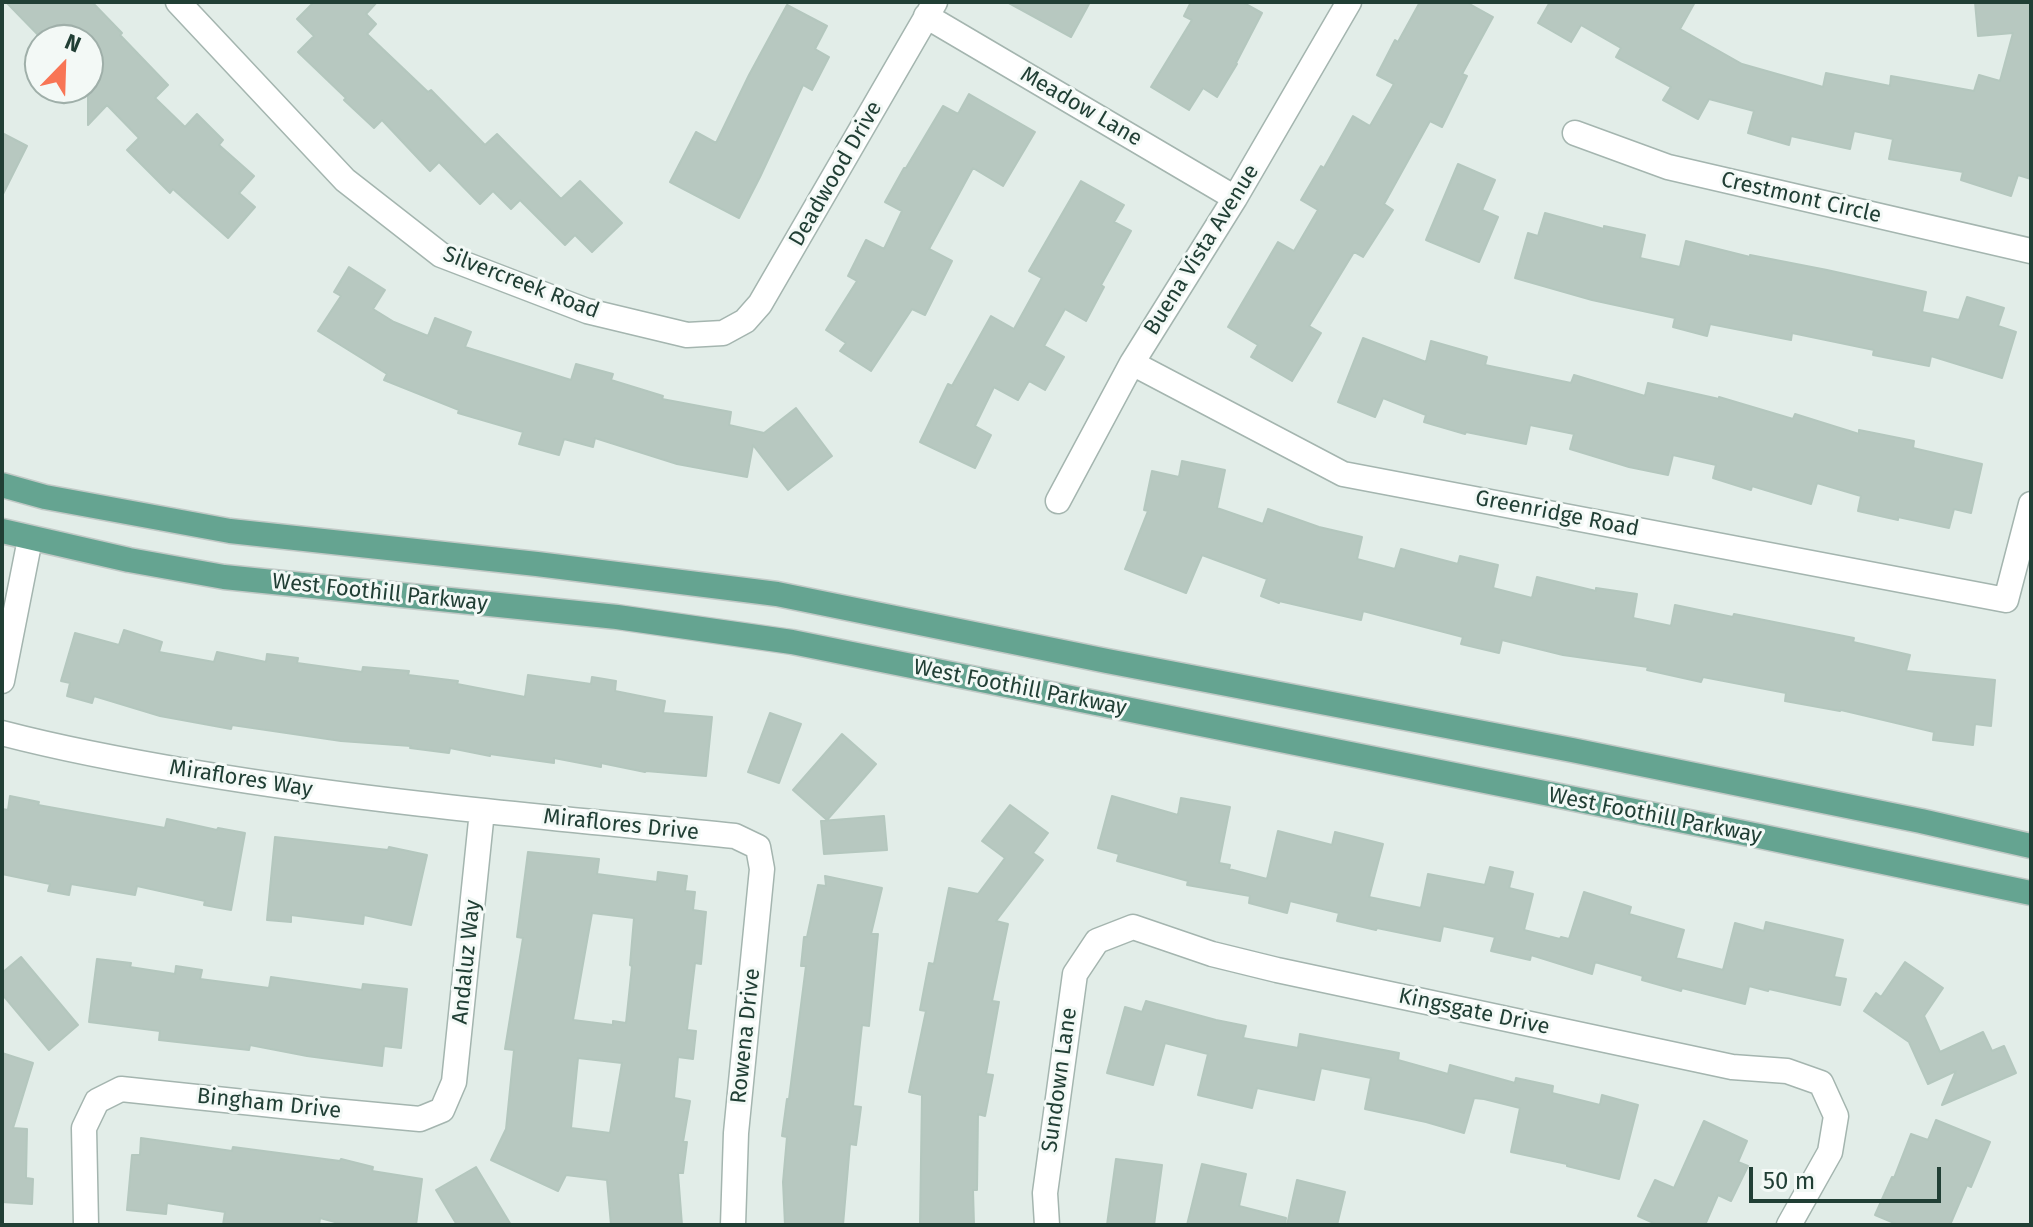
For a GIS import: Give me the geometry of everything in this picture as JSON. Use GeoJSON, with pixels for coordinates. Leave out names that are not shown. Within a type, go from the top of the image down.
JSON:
{"type":"FeatureCollection","features":[{"type":"Feature","properties":{"kind":"main road","name":"West Foothill Parkway"},"geometry":{"type":"LineString","coordinates":[[2,485],[45,497],[230,531],[522,562],[777,594],[1587,753],[2031,846]]}},
{"type":"Feature","properties":{"kind":"main road","name":"West Foothill Parkway"},"geometry":{"type":"LineString","coordinates":[[2,531],[129,560],[224,577],[617,617],[792,642],[2031,893]]}},
{"type":"Feature","properties":{"kind":"street","name":"Silvercreek Road"},"geometry":{"type":"LineString","coordinates":[[178,2],[345,180],[441,255],[587,311],[687,335],[723,333]]}},
{"type":"Feature","properties":{"kind":"street","name":"Buena Vista Avenue"},"geometry":{"type":"LineString","coordinates":[[1058,501],[1132,363],[1235,198],[1349,2]]}},
{"type":"Feature","properties":{"kind":"street","name":"Deadwood Drive"},"geometry":{"type":"LineString","coordinates":[[723,333],[745,321],[760,304],[931,9]]}},
{"type":"Feature","properties":{"kind":"street","name":"Meadow Lane"},"geometry":{"type":"LineString","coordinates":[[931,9],[1235,198]]}},
{"type":"Feature","properties":{"kind":"street","name":"Crestmont Circle"},"geometry":{"type":"LineString","coordinates":[[1575,133],[1668,167],[2031,251]]}},
{"type":"Feature","properties":{"kind":"street","name":"Greenridge Road"},"geometry":{"type":"LineString","coordinates":[[1132,363],[1343,474],[2006,600],[2031,504]]}},
{"type":"Feature","properties":{"kind":"street"},"geometry":{"type":"LineString","coordinates":[[2,681],[30,539]]}},
{"type":"Feature","properties":{"kind":"street","name":"Miraflores Way"},"geometry":{"type":"LineString","coordinates":[[2,733],[102,756],[287,788],[482,811]]}},
{"type":"Feature","properties":{"kind":"street","name":"Miraflores Drive"},"geometry":{"type":"LineString","coordinates":[[482,811],[735,836],[758,847]]}},
{"type":"Feature","properties":{"kind":"street","name":"Andaluz Way"},"geometry":{"type":"LineString","coordinates":[[442,1110],[454,1082],[482,811]]}},
{"type":"Feature","properties":{"kind":"street","name":"Rowena Drive"},"geometry":{"type":"LineString","coordinates":[[733,1225],[736,1133],[762,869],[758,847]]}},
{"type":"Feature","properties":{"kind":"street","name":"Kingsgate Drive"},"geometry":{"type":"LineString","coordinates":[[1097,941],[1133,927],[1212,954],[1277,970],[1732,1067],[1787,1071],[1821,1083],[1836,1116],[1830,1152],[1789,1225]]}},
{"type":"Feature","properties":{"kind":"street","name":"Sundown Lane"},"geometry":{"type":"LineString","coordinates":[[1047,1225],[1045,1193],[1075,974],[1097,941]]}},
{"type":"Feature","properties":{"kind":"street","name":"Bingham Drive"},"geometry":{"type":"LineString","coordinates":[[86,1225],[84,1128],[97,1101],[121,1089],[420,1119],[442,1110]]}},
{"type":"Feature","properties":{"kind":"building"},"geometry":{"type":"Polygon","coordinates":[[[6,2],[92,2],[168,85],[155,98],[185,127],[197,114],[223,140],[219,145],[254,176],[239,193],[255,207],[228,238],[173,189],[170,193],[127,150],[139,138],[107,105],[88,125],[88,104],[104,104],[104,24],[27,24],[6,2]]]}},
{"type":"Feature","properties":{"kind":"building"},"geometry":{"type":"Polygon","coordinates":[[[314,2],[377,2],[366,14],[376,24],[367,34],[428,92],[431,90],[485,145],[497,134],[561,199],[580,181],[622,223],[592,252],[575,235],[565,245],[520,200],[511,209],[493,191],[480,204],[439,162],[430,171],[382,120],[374,128],[298,52],[314,36],[297,19],[314,2]]]}},
{"type":"Feature","properties":{"kind":"building"},"geometry":{"type":"Polygon","coordinates":[[[1007,2],[1090,2],[1071,37],[1007,2]]]}},
{"type":"Feature","properties":{"kind":"building"},"geometry":{"type":"Polygon","coordinates":[[[1191,2],[1242,2],[1262,13],[1217,97],[1203,88],[1189,110],[1151,87],[1192,20],[1184,16],[1191,2]]]}},
{"type":"Feature","properties":{"kind":"building"},"geometry":{"type":"Polygon","coordinates":[[[1420,2],[1466,2],[1493,17],[1462,74],[1467,76],[1442,127],[1430,121],[1384,204],[1393,210],[1363,257],[1354,252],[1309,326],[1321,333],[1292,381],[1251,357],[1258,345],[1228,327],[1278,242],[1294,251],[1318,210],[1301,200],[1321,166],[1324,168],[1353,116],[1370,126],[1394,84],[1377,75],[1420,2]]]}},
{"type":"Feature","properties":{"kind":"building"},"geometry":{"type":"Polygon","coordinates":[[[1550,2],[1695,2],[1680,29],[1742,64],[1823,87],[1826,73],[1890,86],[1891,76],[1974,91],[1979,75],[2000,81],[2013,33],[1978,36],[1975,2],[2031,2],[2031,179],[2018,175],[2011,196],[1961,180],[1963,172],[1889,159],[1893,139],[1854,131],[1850,149],[1791,136],[1789,145],[1748,133],[1754,111],[1709,99],[1698,119],[1663,100],[1671,87],[1616,57],[1621,48],[1581,25],[1571,42],[1538,23],[1550,2]]]}},
{"type":"Feature","properties":{"kind":"building"},"geometry":{"type":"Polygon","coordinates":[[[787,5],[827,26],[815,49],[829,57],[812,90],[803,85],[739,218],[670,182],[696,132],[716,143],[787,5]]]}},
{"type":"Feature","properties":{"kind":"building"},"geometry":{"type":"Polygon","coordinates":[[[969,94],[1035,132],[1003,186],[973,168],[929,249],[952,261],[925,315],[912,309],[871,371],[840,351],[846,343],[826,330],[857,281],[848,276],[866,240],[884,249],[902,211],[885,202],[904,168],[943,106],[958,114],[969,94]]]}},
{"type":"Feature","properties":{"kind":"building"},"geometry":{"type":"Polygon","coordinates":[[[2,133],[27,146],[2,196],[2,133]]]}},
{"type":"Feature","properties":{"kind":"building"},"geometry":{"type":"Polygon","coordinates":[[[1458,164],[1495,180],[1482,210],[1498,217],[1479,262],[1426,240],[1458,164]]]}},
{"type":"Feature","properties":{"kind":"building"},"geometry":{"type":"Polygon","coordinates":[[[1081,181],[1124,205],[1114,222],[1131,231],[1101,285],[1104,287],[1086,321],[1065,309],[1044,346],[1064,357],[1045,390],[1029,381],[1018,400],[994,387],[975,426],[991,435],[975,468],[920,442],[948,384],[952,386],[991,316],[1014,329],[1042,278],[1029,271],[1081,181]]]}},
{"type":"Feature","properties":{"kind":"building"},"geometry":{"type":"Polygon","coordinates":[[[1545,213],[1604,229],[1604,226],[1645,235],[1640,258],[1680,267],[1686,241],[1926,292],[1922,312],[1959,320],[1967,297],[2004,308],[1998,326],[2016,332],[2002,378],[1931,356],[1929,366],[1873,355],[1874,350],[1792,333],[1791,340],[1710,324],[1707,336],[1673,327],[1675,318],[1592,300],[1515,278],[1528,233],[1538,236],[1545,213]]]}},
{"type":"Feature","properties":{"kind":"building"},"geometry":{"type":"Polygon","coordinates":[[[349,267],[385,290],[373,309],[394,322],[428,336],[435,318],[471,332],[465,347],[571,380],[576,364],[613,374],[611,380],[663,396],[662,399],[731,412],[729,425],[764,433],[796,408],[832,456],[788,490],[753,445],[747,477],[677,464],[595,438],[593,447],[564,439],[559,455],[519,444],[523,432],[458,413],[459,410],[384,380],[387,374],[318,331],[341,296],[334,292],[349,267]]]}},
{"type":"Feature","properties":{"kind":"building"},"geometry":{"type":"Polygon","coordinates":[[[1363,338],[1426,362],[1431,341],[1487,357],[1485,365],[1571,383],[1574,375],[1645,396],[1648,383],[1719,397],[1793,419],[1795,414],[1859,434],[1859,430],[1914,441],[1913,448],[1982,464],[1971,513],[1954,509],[1949,528],[1898,517],[1898,520],[1858,511],[1861,496],[1817,483],[1811,504],[1713,478],[1716,465],[1673,455],[1668,475],[1629,467],[1570,449],[1574,434],[1530,425],[1526,444],[1465,434],[1424,422],[1426,415],[1383,398],[1375,417],[1338,402],[1363,338]]]}},
{"type":"Feature","properties":{"kind":"building"},"geometry":{"type":"Polygon","coordinates":[[[1182,461],[1225,470],[1217,508],[1263,524],[1268,509],[1319,527],[1362,537],[1357,559],[1395,569],[1401,549],[1458,564],[1460,556],[1498,565],[1493,588],[1532,598],[1537,577],[1596,591],[1596,588],[1637,594],[1633,618],[1671,626],[1675,605],[1733,617],[1734,614],[1854,638],[1853,642],[1910,655],[1906,671],[1995,680],[1991,726],[1975,724],[1973,745],[1933,740],[1934,732],[1841,710],[1785,701],[1786,693],[1703,677],[1701,682],[1647,670],[1648,667],[1563,655],[1502,640],[1499,653],[1461,644],[1463,637],[1363,611],[1361,620],[1279,603],[1261,596],[1267,579],[1202,555],[1186,593],[1125,569],[1148,511],[1144,510],[1152,471],[1179,477],[1182,461]]]}},
{"type":"Feature","properties":{"kind":"building"},"geometry":{"type":"Polygon","coordinates":[[[124,630],[162,642],[159,652],[214,662],[217,652],[266,662],[267,654],[298,658],[297,663],[362,672],[363,667],[409,671],[408,675],[458,681],[457,684],[525,697],[528,675],[591,684],[592,677],[616,681],[615,691],[665,701],[663,713],[712,717],[706,776],[645,772],[601,763],[601,767],[554,758],[554,763],[490,756],[450,748],[449,753],[232,725],[231,729],[160,716],[94,696],[92,703],[67,696],[70,683],[61,681],[75,633],[119,645],[124,630]]]}},
{"type":"Feature","properties":{"kind":"building"},"geometry":{"type":"Polygon","coordinates":[[[770,713],[801,724],[779,783],[748,772],[770,713]]]}},
{"type":"Feature","properties":{"kind":"building"},"geometry":{"type":"Polygon","coordinates":[[[842,734],[876,764],[827,820],[793,790],[842,734]]]}},
{"type":"Feature","properties":{"kind":"building"},"geometry":{"type":"Polygon","coordinates":[[[10,796],[39,802],[38,805],[165,828],[167,819],[245,833],[231,910],[137,886],[135,895],[71,884],[69,895],[48,891],[50,884],[2,874],[2,809],[8,810],[10,796]]]}},
{"type":"Feature","properties":{"kind":"building"},"geometry":{"type":"Polygon","coordinates":[[[1112,796],[1178,815],[1181,798],[1230,807],[1219,863],[1230,865],[1229,869],[1267,879],[1278,831],[1332,845],[1335,832],[1383,844],[1369,897],[1421,908],[1428,874],[1485,885],[1490,867],[1513,872],[1509,888],[1533,894],[1524,930],[1560,939],[1569,939],[1584,892],[1631,907],[1629,914],[1684,930],[1676,958],[1723,970],[1735,923],[1764,931],[1766,922],[1843,940],[1834,977],[1846,979],[1840,1005],[1749,986],[1745,1004],[1682,988],[1681,991],[1595,962],[1592,974],[1531,955],[1530,960],[1491,951],[1495,937],[1443,926],[1440,941],[1337,921],[1339,913],[1290,901],[1287,913],[1249,903],[1250,896],[1187,885],[1188,881],[1117,861],[1119,854],[1098,848],[1112,796]]]}},
{"type":"Feature","properties":{"kind":"building"},"geometry":{"type":"Polygon","coordinates":[[[1010,805],[1048,833],[1033,853],[1043,860],[996,921],[1008,924],[992,1001],[999,1002],[986,1074],[993,1075],[985,1116],[978,1114],[974,1225],[920,1225],[922,1095],[909,1092],[926,1011],[920,1010],[929,963],[934,964],[949,888],[978,894],[1005,858],[982,841],[1010,805]]]}},
{"type":"Feature","properties":{"kind":"building"},"geometry":{"type":"Polygon","coordinates":[[[884,816],[887,850],[824,854],[821,821],[884,816]]]}},
{"type":"Feature","properties":{"kind":"building"},"geometry":{"type":"Polygon","coordinates":[[[275,837],[388,850],[389,847],[427,855],[411,925],[364,915],[363,924],[291,915],[291,922],[267,920],[275,837]]]}},
{"type":"Feature","properties":{"kind":"building"},"geometry":{"type":"Polygon","coordinates":[[[528,852],[599,859],[597,874],[657,882],[658,872],[687,876],[685,891],[695,892],[693,910],[706,912],[701,964],[695,963],[687,1030],[696,1031],[693,1059],[678,1057],[674,1098],[690,1101],[683,1142],[687,1142],[683,1173],[678,1173],[682,1225],[611,1225],[607,1180],[566,1175],[558,1191],[491,1160],[506,1129],[514,1050],[505,1049],[523,938],[517,937],[528,852]],[[592,913],[573,1020],[613,1025],[613,1021],[626,1023],[634,918],[592,913]],[[578,1058],[571,1128],[610,1133],[622,1063],[578,1058]]]}},
{"type":"Feature","properties":{"kind":"building"},"geometry":{"type":"Polygon","coordinates":[[[825,876],[882,888],[871,934],[878,934],[869,1026],[862,1025],[853,1106],[861,1107],[856,1145],[850,1144],[843,1225],[785,1225],[783,1182],[787,1137],[782,1136],[806,966],[801,966],[804,937],[807,937],[818,885],[826,886],[825,876]]]}},
{"type":"Feature","properties":{"kind":"building"},"geometry":{"type":"Polygon","coordinates":[[[21,957],[78,1025],[49,1050],[2,994],[2,973],[21,957]]]}},
{"type":"Feature","properties":{"kind":"building"},"geometry":{"type":"Polygon","coordinates":[[[97,959],[131,963],[130,967],[175,974],[176,966],[202,970],[200,979],[269,988],[271,977],[362,990],[363,984],[407,989],[401,1048],[384,1046],[382,1066],[250,1045],[249,1050],[159,1040],[160,1031],[89,1022],[97,959]]]}},
{"type":"Feature","properties":{"kind":"building"},"geometry":{"type":"Polygon","coordinates":[[[1905,962],[1943,988],[1924,1016],[1940,1052],[1983,1032],[1992,1051],[2004,1046],[2016,1073],[1942,1105],[1956,1071],[1928,1084],[1909,1042],[1864,1011],[1876,993],[1881,997],[1905,962]]]}},
{"type":"Feature","properties":{"kind":"building"},"geometry":{"type":"Polygon","coordinates":[[[1146,1001],[1246,1026],[1243,1038],[1298,1048],[1300,1034],[1399,1053],[1398,1060],[1448,1074],[1450,1065],[1515,1083],[1516,1078],[1553,1086],[1552,1093],[1600,1105],[1602,1095],[1638,1105],[1619,1179],[1511,1152],[1520,1108],[1484,1099],[1474,1098],[1464,1133],[1365,1109],[1371,1078],[1321,1068],[1314,1100],[1257,1088],[1252,1108],[1198,1095],[1208,1054],[1165,1043],[1153,1085],[1107,1073],[1125,1007],[1142,1012],[1146,1001]]]}},
{"type":"Feature","properties":{"kind":"building"},"geometry":{"type":"Polygon","coordinates":[[[2,1053],[33,1063],[13,1128],[27,1129],[26,1178],[33,1179],[32,1204],[2,1202],[2,1053]]]}},
{"type":"Feature","properties":{"kind":"building"},"geometry":{"type":"Polygon","coordinates":[[[1936,1120],[1990,1142],[1971,1187],[1967,1185],[1950,1225],[1899,1225],[1875,1215],[1911,1134],[1928,1140],[1936,1120]]]}},
{"type":"Feature","properties":{"kind":"building"},"geometry":{"type":"Polygon","coordinates":[[[1704,1121],[1747,1141],[1738,1162],[1748,1166],[1731,1201],[1718,1195],[1705,1225],[1658,1225],[1638,1216],[1655,1180],[1674,1188],[1704,1121]]]}},
{"type":"Feature","properties":{"kind":"building"},"geometry":{"type":"Polygon","coordinates":[[[141,1138],[232,1151],[233,1147],[341,1159],[373,1167],[372,1171],[422,1179],[416,1225],[346,1225],[320,1218],[319,1225],[223,1225],[225,1212],[167,1203],[166,1214],[127,1210],[132,1155],[140,1155],[141,1138]]]}},
{"type":"Feature","properties":{"kind":"building"},"geometry":{"type":"Polygon","coordinates":[[[1116,1159],[1162,1165],[1154,1225],[1107,1225],[1116,1159]]]}},
{"type":"Feature","properties":{"kind":"building"},"geometry":{"type":"Polygon","coordinates":[[[1202,1164],[1246,1174],[1239,1206],[1286,1218],[1285,1225],[1187,1225],[1202,1164]]]}},
{"type":"Feature","properties":{"kind":"building"},"geometry":{"type":"Polygon","coordinates":[[[476,1167],[511,1225],[457,1225],[436,1190],[476,1167]]]}},
{"type":"Feature","properties":{"kind":"building"},"geometry":{"type":"Polygon","coordinates":[[[1297,1180],[1345,1192],[1337,1225],[1287,1225],[1297,1180]]]}}]}
